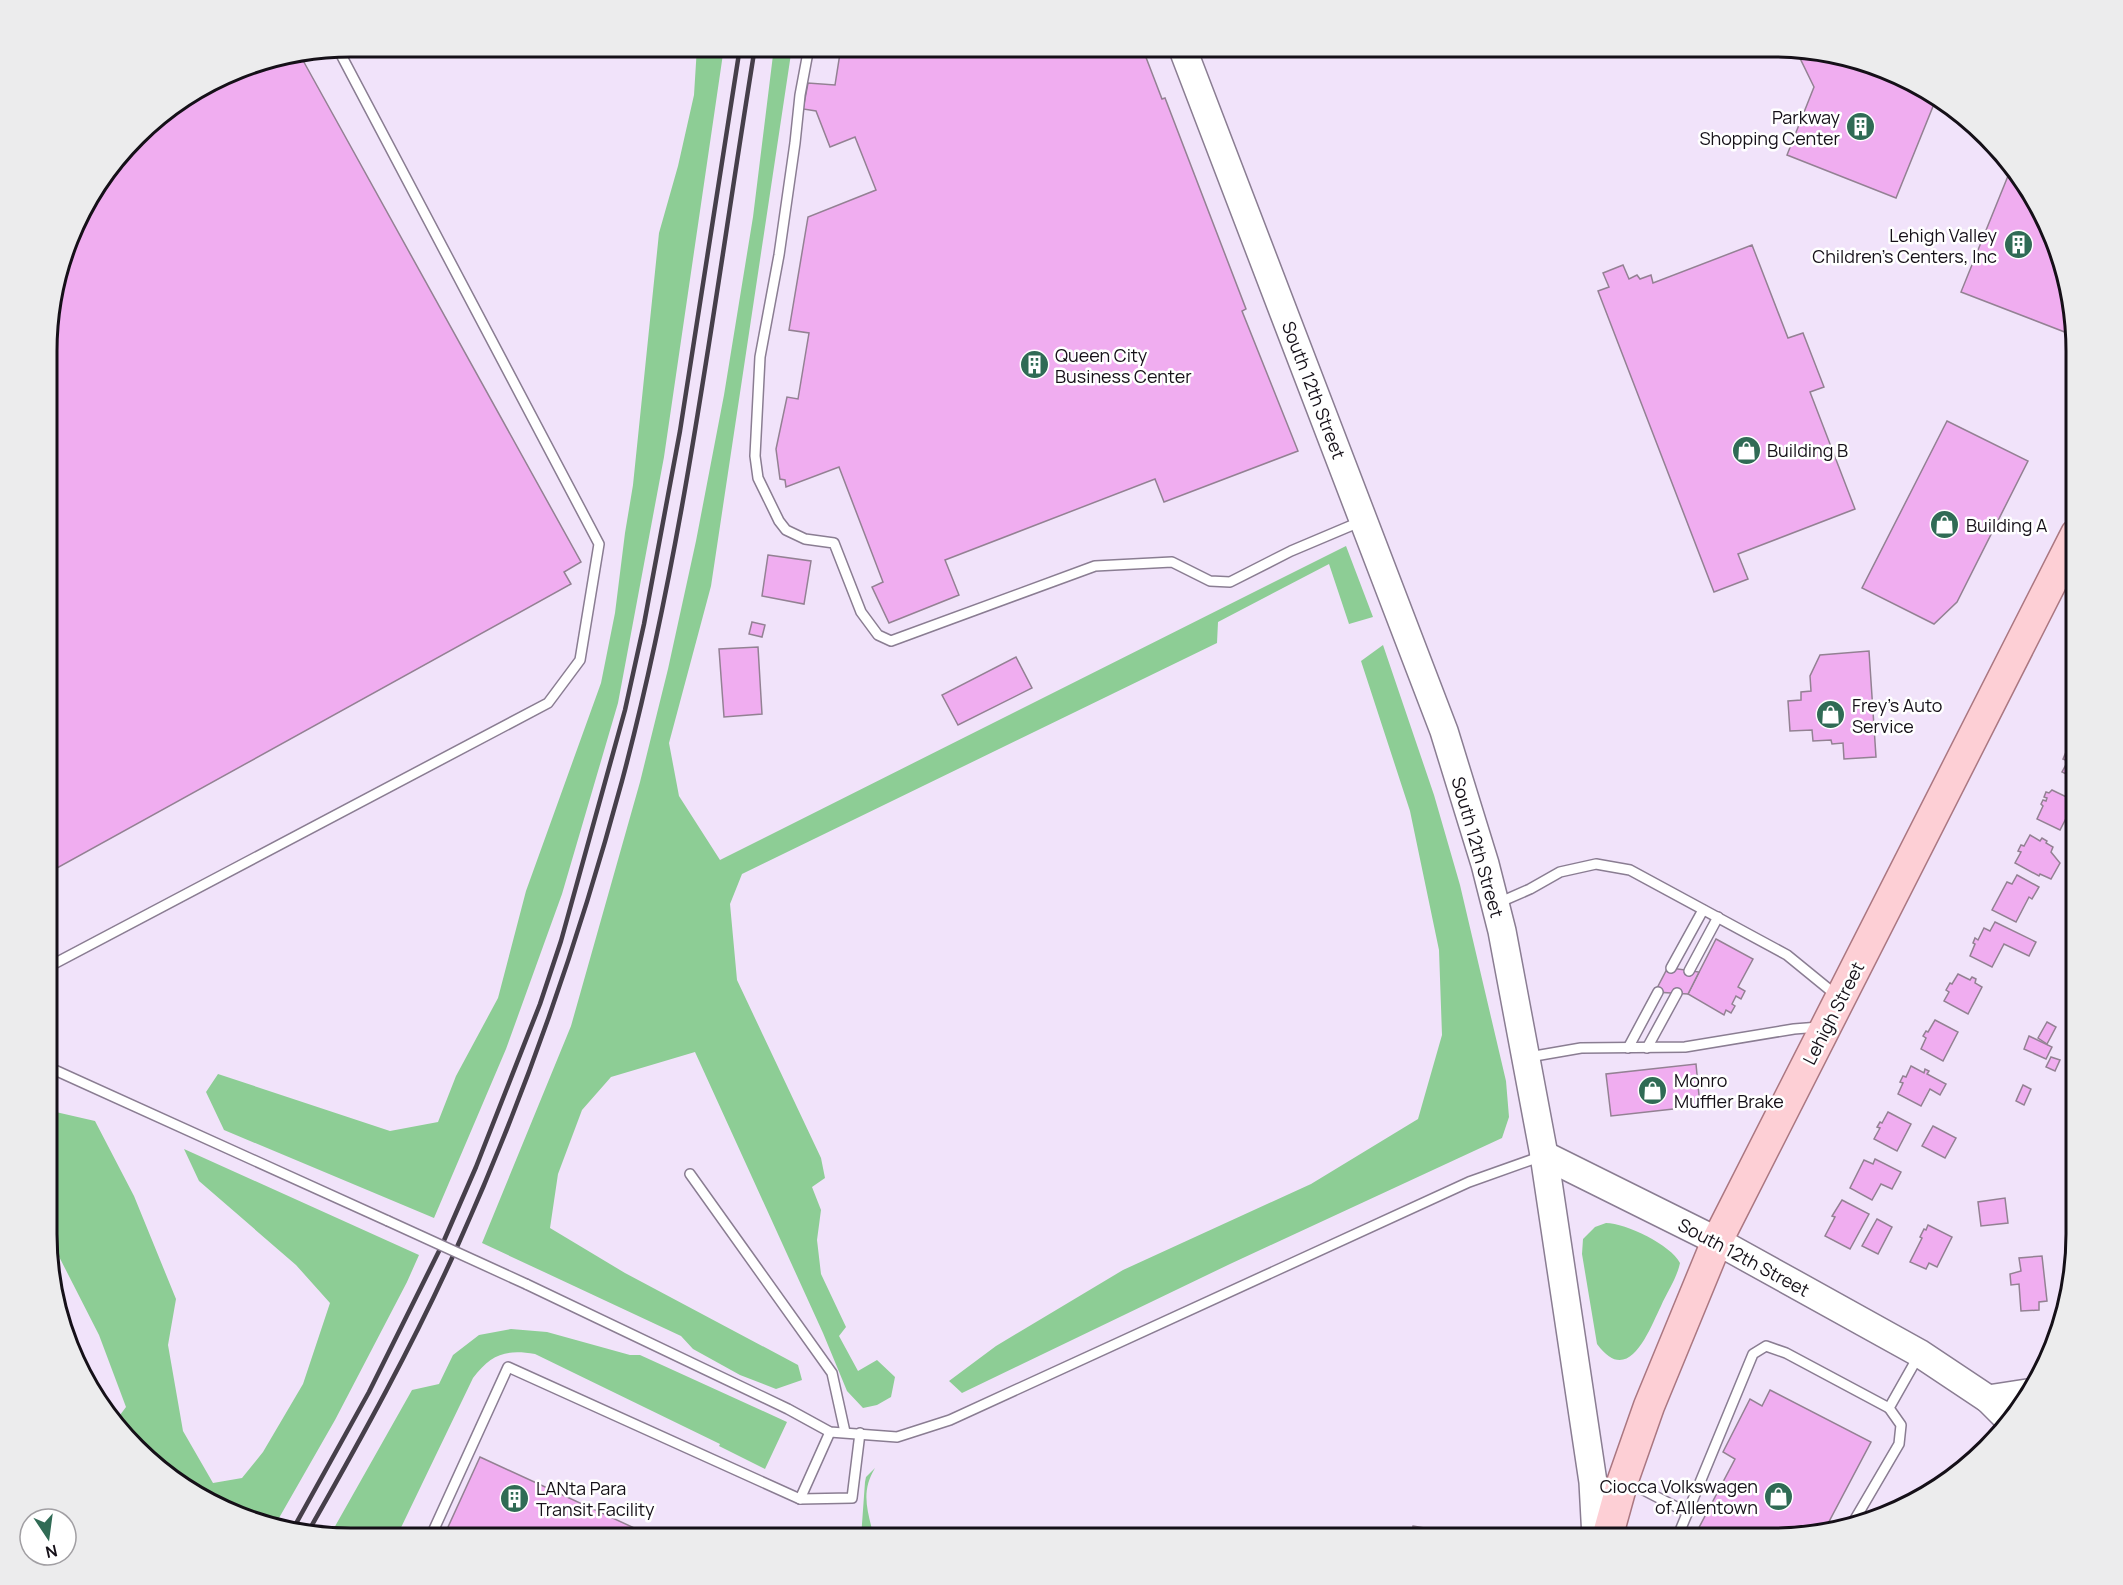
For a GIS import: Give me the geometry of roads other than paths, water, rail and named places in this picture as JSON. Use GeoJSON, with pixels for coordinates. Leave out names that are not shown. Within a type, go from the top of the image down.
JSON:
{"type":"FeatureCollection","features":[{"type":"Feature","properties":{"kind":"main road","name":"Lehigh Street"},"geometry":{"type":"LineString","coordinates":[[1610,1528],[1623,1480],[1649,1406],[1717,1241],[2066,554]]}},
{"type":"Feature","properties":{"kind":"street","name":"South 12th Street"},"geometry":{"type":"LineString","coordinates":[[1186,57],[1444,731],[1466,797],[1495,904],[1527,1058],[1544,1155],[1717,1241],[1919,1353],[1988,1399],[2004,1415]]}},
{"type":"Feature","properties":{"kind":"street"},"geometry":{"type":"LineString","coordinates":[[1544,1155],[1593,1482],[1595,1528]]}},
{"type":"Feature","properties":{"kind":"street"},"geometry":{"type":"LineString","coordinates":[[1988,1399],[2018,1394]]}},
{"type":"Feature","properties":{"kind":"lane"},"geometry":{"type":"LineString","coordinates":[[57,962],[548,703],[580,660],[599,544],[342,57]]}},
{"type":"Feature","properties":{"kind":"lane"},"geometry":{"type":"LineString","coordinates":[[807,57],[780,244],[760,357],[755,456],[758,478],[779,521],[786,530],[805,539],[834,543],[861,612],[878,635],[891,641],[1095,566],[1172,562],[1210,581],[1230,582],[1291,551],[1364,520]]}},
{"type":"Feature","properties":{"kind":"lane"},"geometry":{"type":"LineString","coordinates":[[1495,904],[1530,889],[1560,872],[1596,864],[1630,870],[1787,955],[1840,998]]}},
{"type":"Feature","properties":{"kind":"lane"},"geometry":{"type":"LineString","coordinates":[[1671,968],[1703,910]]}},
{"type":"Feature","properties":{"kind":"lane"},"geometry":{"type":"LineString","coordinates":[[1689,971],[1718,917]]}},
{"type":"Feature","properties":{"kind":"lane"},"geometry":{"type":"LineString","coordinates":[[1628,1048],[1658,992]]}},
{"type":"Feature","properties":{"kind":"lane"},"geometry":{"type":"LineString","coordinates":[[1647,1048],[1677,993]]}},
{"type":"Feature","properties":{"kind":"lane"},"geometry":{"type":"LineString","coordinates":[[1527,1058],[1581,1048],[1685,1047],[1826,1026]]}},
{"type":"Feature","properties":{"kind":"lane"},"geometry":{"type":"LineString","coordinates":[[57,1071],[526,1284],[788,1409],[830,1432],[897,1437],[950,1420],[1469,1182],[1544,1155]]}},
{"type":"Feature","properties":{"kind":"lane"},"geometry":{"type":"LineString","coordinates":[[690,1174],[832,1373],[845,1432]]}},
{"type":"Feature","properties":{"kind":"lane"},"geometry":{"type":"LineString","coordinates":[[1681,1528],[1753,1354],[1766,1346],[1786,1353],[1889,1408],[1901,1425],[1899,1444],[1858,1515]]}},
{"type":"Feature","properties":{"kind":"lane"},"geometry":{"type":"LineString","coordinates":[[1889,1408],[1919,1353]]}},
{"type":"Feature","properties":{"kind":"lane"},"geometry":{"type":"LineString","coordinates":[[435,1528],[508,1367],[800,1499],[852,1498],[860,1434]]}},
{"type":"Feature","properties":{"kind":"lane"},"geometry":{"type":"LineString","coordinates":[[800,1499],[830,1432]]}},
{"type":"Feature","properties":{"kind":"lane"},"geometry":{"type":"LineString","coordinates":[[1623,1480],[1688,1513]]}},
{"type":"Feature","properties":{"kind":"railway"},"geometry":{"type":"LineString","coordinates":[[297,1522],[369,1392],[442,1245],[476,1167],[540,1004],[561,941],[625,710],[644,624],[680,431],[738,57]]}},
{"type":"Feature","properties":{"kind":"railway"},"geometry":{"type":"LineString","coordinates":[[312,1525],[386,1391],[457,1247],[528,1075],[588,900],[622,781],[664,600],[698,416],[753,57]]}},
{"type":"Feature","properties":{"kind":"place","name":"Parkway Shopping Center"},"geometry":{"type":"Point","coordinates":[1861,127]}},
{"type":"Feature","properties":{"kind":"place","name":"Lehigh Valley Children's Centers, Inc"},"geometry":{"type":"Point","coordinates":[2018,245]}},
{"type":"Feature","properties":{"kind":"place","name":"Queen City Business Center"},"geometry":{"type":"Point","coordinates":[1034,365]}},
{"type":"Feature","properties":{"kind":"place","name":"Building B"},"geometry":{"type":"Point","coordinates":[1746,450]}},
{"type":"Feature","properties":{"kind":"place","name":"Building A"},"geometry":{"type":"Point","coordinates":[1945,525]}},
{"type":"Feature","properties":{"kind":"place","name":"Frey's Auto Service"},"geometry":{"type":"Point","coordinates":[1831,715]}},
{"type":"Feature","properties":{"kind":"place","name":"Monro Muffler Brake"},"geometry":{"type":"Point","coordinates":[1653,1090]}},
{"type":"Feature","properties":{"kind":"place","name":"Ciocca Volkswagen of Allentown"},"geometry":{"type":"Point","coordinates":[1779,1496]}},
{"type":"Feature","properties":{"kind":"place","name":"LANta Para Transit Facility"},"geometry":{"type":"Point","coordinates":[515,1498]}}]}
